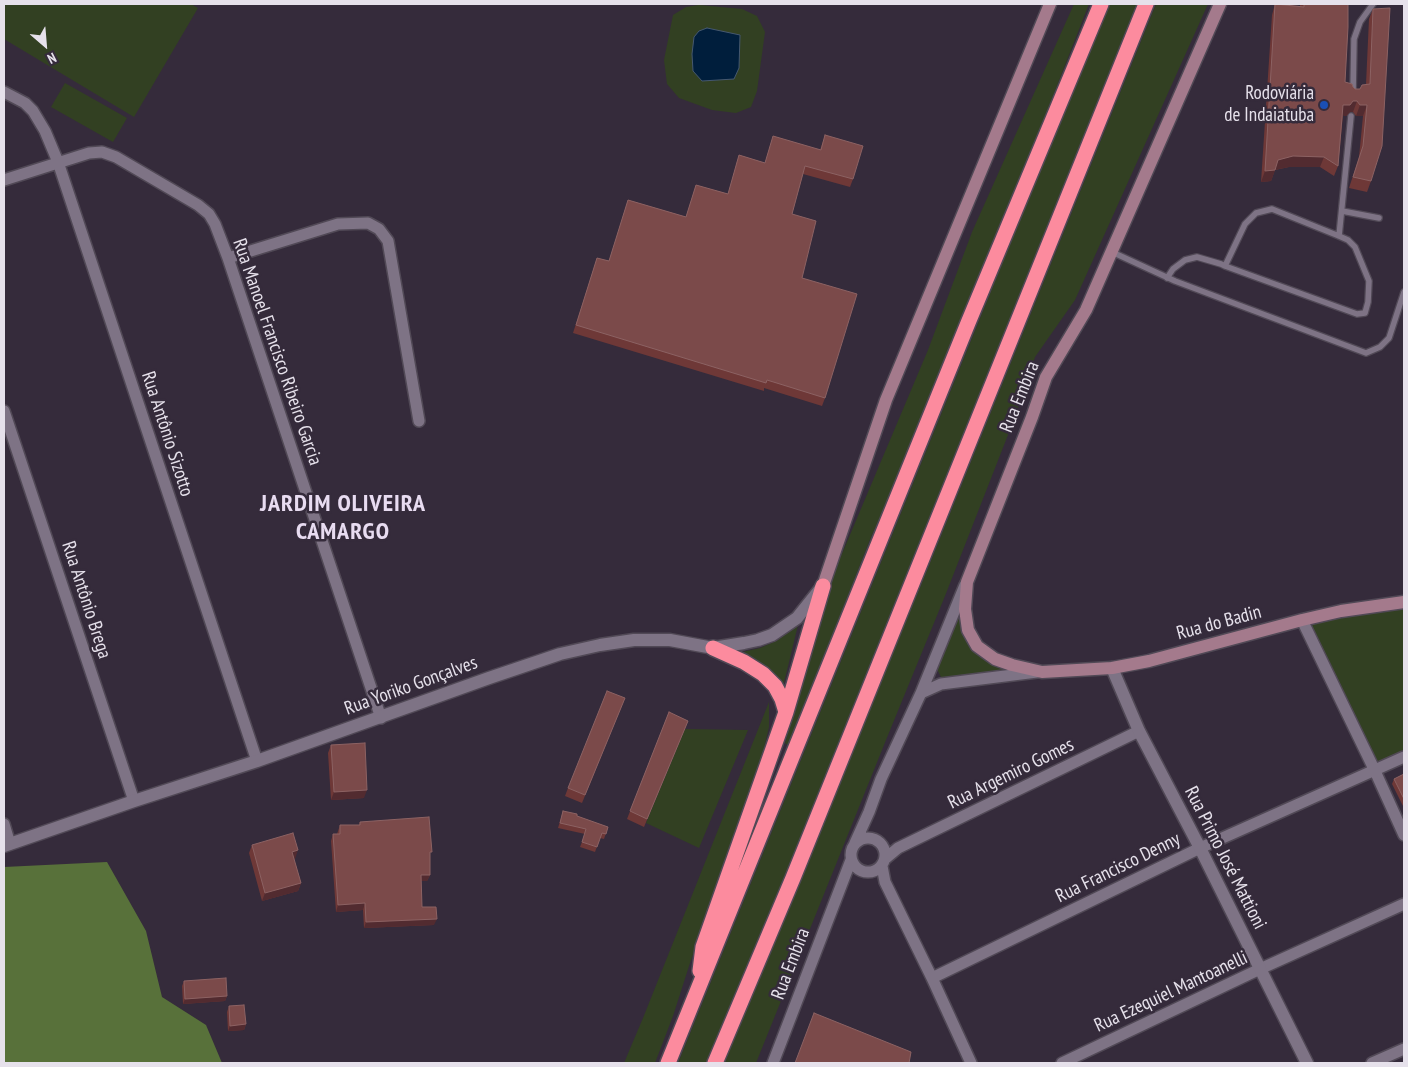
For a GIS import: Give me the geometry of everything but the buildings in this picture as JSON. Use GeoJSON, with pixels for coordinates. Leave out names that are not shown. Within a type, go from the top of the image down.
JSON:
{"type":"FeatureCollection","features":[{"type":"Feature","properties":{"kind":"highway"},"geometry":{"type":"LineString","coordinates":[[668,1063],[968,323],[1101,4]]}},
{"type":"Feature","properties":{"kind":"highway"},"geometry":{"type":"LineString","coordinates":[[716,1063],[1146,4]]}},
{"type":"Feature","properties":{"kind":"highway"},"geometry":{"type":"LineString","coordinates":[[699,988],[702,947],[786,712],[823,586]]}},
{"type":"Feature","properties":{"kind":"highway"},"geometry":{"type":"LineString","coordinates":[[713,648],[744,662],[763,674],[775,686],[786,712]]}},
{"type":"Feature","properties":{"kind":"main road"},"geometry":{"type":"LineString","coordinates":[[823,586],[886,400],[1050,4]]}},
{"type":"Feature","properties":{"kind":"main road","name":"Rua Embira"},"geometry":{"type":"LineString","coordinates":[[967,582],[1046,377],[1086,310],[1220,4]]}},
{"type":"Feature","properties":{"kind":"main road","name":"Rua do Badin"},"geometry":{"type":"LineString","coordinates":[[967,582],[965,610],[968,630],[978,646],[995,659],[1042,672],[1112,668],[1168,656],[1340,611],[1404,602]]}},
{"type":"Feature","properties":{"kind":"street","name":"Rua Antônio Sizotto"},"geometry":{"type":"LineString","coordinates":[[4,92],[25,103],[33,111],[58,162],[258,761]]}},
{"type":"Feature","properties":{"kind":"street","name":"Rua Manoel Francisco Ribeiro Garcia"},"geometry":{"type":"LineString","coordinates":[[58,162],[89,153],[102,152],[116,157],[210,214],[228,258],[381,718]]}},
{"type":"Feature","properties":{"kind":"street"},"geometry":{"type":"LineString","coordinates":[[4,180],[58,162]]}},
{"type":"Feature","properties":{"kind":"street"},"geometry":{"type":"LineString","coordinates":[[228,258],[338,224],[368,224],[379,228],[388,242],[419,421]]}},
{"type":"Feature","properties":{"kind":"street","name":"Rua Antônio Brega"},"geometry":{"type":"LineString","coordinates":[[4,410],[134,801]]}},
{"type":"Feature","properties":{"kind":"street","name":"Rua Embira"},"geometry":{"type":"LineString","coordinates":[[855,843],[967,582]]}},
{"type":"Feature","properties":{"kind":"street","name":"Rua Yoriko Gonçalves"},"geometry":{"type":"LineString","coordinates":[[7,845],[258,761],[560,654],[634,640],[670,640],[713,648],[744,643],[772,635],[797,618],[823,586]]}},
{"type":"Feature","properties":{"kind":"street"},"geometry":{"type":"LineString","coordinates":[[1302,620],[1404,835]]}},
{"type":"Feature","properties":{"kind":"street","name":"Rua Primo José Mattioni"},"geometry":{"type":"LineString","coordinates":[[1112,668],[1139,731],[1200,848],[1307,1063]]}},
{"type":"Feature","properties":{"kind":"street","name":"Rua do Badin"},"geometry":{"type":"LineString","coordinates":[[921,693],[941,684],[1042,672]]}},
{"type":"Feature","properties":{"kind":"street","name":"Rua Argemiro Gomes"},"geometry":{"type":"LineString","coordinates":[[880,856],[1139,731]]}},
{"type":"Feature","properties":{"kind":"street","name":"Rua Francisco Denny"},"geometry":{"type":"LineString","coordinates":[[932,978],[1200,848],[1404,758]]}},
{"type":"Feature","properties":{"kind":"street"},"geometry":{"type":"LineString","coordinates":[[869,812],[885,882],[971,1063]]}},
{"type":"Feature","properties":{"kind":"street"},"geometry":{"type":"LineString","coordinates":[[4,824],[7,845]]}},
{"type":"Feature","properties":{"kind":"street"},"geometry":{"type":"LineString","coordinates":[[866,838],[872,838],[880,856],[865,872],[854,866],[851,860],[855,843],[866,838]]}},
{"type":"Feature","properties":{"kind":"street","name":"Rua Embira"},"geometry":{"type":"LineString","coordinates":[[773,1063],[851,860]]}},
{"type":"Feature","properties":{"kind":"street"},"geometry":{"type":"LineString","coordinates":[[845,878],[859,870]]}},
{"type":"Feature","properties":{"kind":"street","name":"Rua Ezequiel Mantoanelli"},"geometry":{"type":"LineString","coordinates":[[1062,1063],[1260,969],[1404,904]]}},
{"type":"Feature","properties":{"kind":"street"},"geometry":{"type":"LineString","coordinates":[[1372,1063],[1404,1049]]}},
{"type":"Feature","properties":{"kind":"lane"},"geometry":{"type":"LineString","coordinates":[[1353,96],[1354,39],[1360,22],[1373,4]]}},
{"type":"Feature","properties":{"kind":"lane"},"geometry":{"type":"LineString","coordinates":[[1339,236],[1351,116]]}},
{"type":"Feature","properties":{"kind":"lane"},"geometry":{"type":"LineString","coordinates":[[1166,278],[1179,264],[1185,260],[1197,257],[1357,314],[1365,312],[1368,302],[1368,281],[1355,247],[1348,240],[1272,209],[1256,213],[1245,224],[1226,266]]}},
{"type":"Feature","properties":{"kind":"lane"},"geometry":{"type":"LineString","coordinates":[[1342,211],[1379,218]]}},
{"type":"Feature","properties":{"kind":"lane"},"geometry":{"type":"LineString","coordinates":[[1112,252],[1166,278],[1366,353],[1380,347],[1389,338],[1404,292]]}},
{"type":"Feature","properties":{"kind":"green space"},"geometry":{"type":"Polygon","coordinates":[[[4,4],[191,4],[198,8],[134,117],[4,39],[4,4]]]}},
{"type":"Feature","properties":{"kind":"green space"},"geometry":{"type":"Polygon","coordinates":[[[1074,4],[1089,4],[905,463],[871,537],[789,746],[785,743],[833,575],[928,350],[972,232],[1074,4]]]}},
{"type":"Feature","properties":{"kind":"green space"},"geometry":{"type":"Polygon","coordinates":[[[1110,4],[1137,4],[800,841],[707,1063],[678,1063],[1047,153],[1110,4]]]}},
{"type":"Feature","properties":{"kind":"green space"},"geometry":{"type":"Polygon","coordinates":[[[1156,4],[1208,4],[1075,300],[1035,357],[1015,417],[945,596],[756,1063],[724,1063],[857,735],[921,585],[1156,4]]]}},
{"type":"Feature","properties":{"kind":"green space"},"geometry":{"type":"Polygon","coordinates":[[[699,5],[742,9],[757,16],[765,32],[757,91],[751,107],[736,113],[712,110],[679,98],[667,84],[664,60],[673,15],[686,7],[699,5]]]}},
{"type":"Feature","properties":{"kind":"green space"},"geometry":{"type":"Polygon","coordinates":[[[65,83],[127,118],[113,142],[51,107],[65,83]]]}},
{"type":"Feature","properties":{"kind":"green space"},"geometry":{"type":"Polygon","coordinates":[[[959,601],[977,646],[1023,671],[943,681],[936,667],[959,601]]]}},
{"type":"Feature","properties":{"kind":"green space"},"geometry":{"type":"Polygon","coordinates":[[[1404,602],[1404,757],[1378,770],[1306,622],[1404,602]]]}},
{"type":"Feature","properties":{"kind":"green space"},"geometry":{"type":"Polygon","coordinates":[[[798,625],[783,687],[738,653],[760,648],[778,640],[798,625]]]}},
{"type":"Feature","properties":{"kind":"green space"},"geometry":{"type":"Polygon","coordinates":[[[769,702],[769,727],[762,757],[655,1063],[624,1063],[643,1018],[769,702]]]}},
{"type":"Feature","properties":{"kind":"green space"},"geometry":{"type":"Polygon","coordinates":[[[685,729],[748,730],[699,848],[646,823],[685,729]]]}},
{"type":"Feature","properties":{"kind":"green space"},"geometry":{"type":"Polygon","coordinates":[[[107,862],[146,931],[162,997],[206,1025],[222,1063],[4,1063],[4,867],[107,862]]]}},
{"type":"Feature","properties":{"kind":"water"},"geometry":{"type":"Polygon","coordinates":[[[707,28],[740,35],[739,68],[734,79],[702,81],[693,71],[694,37],[699,31],[707,28]]]}},
{"type":"Feature","properties":{"kind":"place","name":"Rodoviária de Indaiatuba"},"geometry":{"type":"Point","coordinates":[1324,105]}},
{"type":"Feature","properties":{"kind":"district","name":"JARDIM OLIVEIRA CAMARGO"},"geometry":{"type":"Point","coordinates":[343,518]}}]}
